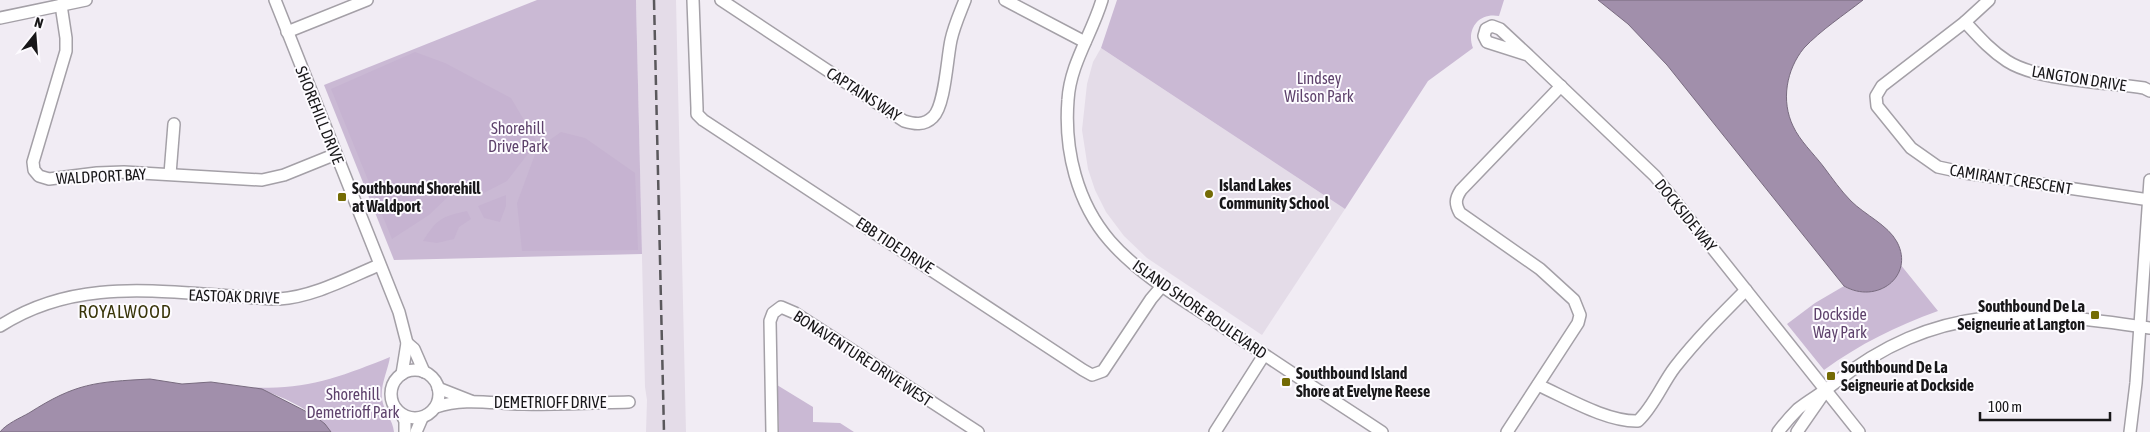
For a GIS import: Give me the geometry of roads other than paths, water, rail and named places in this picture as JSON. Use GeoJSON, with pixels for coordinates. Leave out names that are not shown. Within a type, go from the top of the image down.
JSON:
{"type":"FeatureCollection","features":[{"type":"Feature","properties":{"kind":"street"},"geometry":{"type":"LineString","coordinates":[[0,18],[86,0]]}},
{"type":"Feature","properties":{"kind":"street","name":"SHOREHILL DRIVE"},"geometry":{"type":"LineString","coordinates":[[274,0],[399,312],[407,343],[402,374],[393,384],[391,392],[393,405],[405,421],[405,432]]}},
{"type":"Feature","properties":{"kind":"street"},"geometry":{"type":"LineString","coordinates":[[287,32],[367,0]]}},
{"type":"Feature","properties":{"kind":"street","name":"EBB TIDE DRIVE"},"geometry":{"type":"LineString","coordinates":[[693,0],[697,114],[703,120],[1083,370],[1092,375],[1103,371],[1151,299],[1162,286]]}},
{"type":"Feature","properties":{"kind":"street","name":"CAPTAINS WAY"},"geometry":{"type":"LineString","coordinates":[[720,0],[904,121],[915,124],[932,118],[939,106],[952,37],[966,0]]}},
{"type":"Feature","properties":{"kind":"street"},"geometry":{"type":"LineString","coordinates":[[1005,0],[1085,42]]}},
{"type":"Feature","properties":{"kind":"street","name":"ISLAND SHORE BOULEVARD"},"geometry":{"type":"LineString","coordinates":[[1102,0],[1075,68],[1068,99],[1070,148],[1076,179],[1088,208],[1110,241],[1135,265],[1162,286],[1369,429],[1382,432]]}},
{"type":"Feature","properties":{"kind":"street","name":"CAMIRANT CRESCENT"},"geometry":{"type":"LineString","coordinates":[[1988,0],[1965,22],[1878,91],[1877,106],[1910,148],[1928,161],[1952,170],[2149,200]]}},
{"type":"Feature","properties":{"kind":"street","name":"WALDPORT BAY"},"geometry":{"type":"LineString","coordinates":[[60,5],[66,38],[66,51],[33,162],[34,170],[39,176],[49,179],[97,173],[170,174],[262,180],[284,175],[336,154]]}},
{"type":"Feature","properties":{"kind":"street","name":"LANGTON DRIVE"},"geometry":{"type":"LineString","coordinates":[[1965,22],[1996,53],[2020,68],[2051,76],[2144,88],[2150,91]]}},
{"type":"Feature","properties":{"kind":"street","name":"DOCKSIDE WAY"},"geometry":{"type":"LineString","coordinates":[[1528,55],[1655,176],[1859,432]]}},
{"type":"Feature","properties":{"kind":"street"},"geometry":{"type":"LineString","coordinates":[[1508,432],[1578,323],[1580,315],[1574,300],[1540,269],[1460,214],[1456,207],[1456,201],[1461,190],[1561,86]]}},
{"type":"Feature","properties":{"kind":"street"},"geometry":{"type":"LineString","coordinates":[[170,174],[174,124]]}},
{"type":"Feature","properties":{"kind":"street"},"geometry":{"type":"LineString","coordinates":[[2130,432],[2145,327],[2150,180]]}},
{"type":"Feature","properties":{"kind":"street","name":"EASTOAK DRIVE"},"geometry":{"type":"LineString","coordinates":[[0,326],[40,306],[85,294],[133,290],[288,298],[311,293],[379,265]]}},
{"type":"Feature","properties":{"kind":"street"},"geometry":{"type":"LineString","coordinates":[[1538,385],[1590,408],[1627,421],[1638,421],[1646,413],[1674,369],[1698,339],[1746,290]]}},
{"type":"Feature","properties":{"kind":"street","name":"BONAVENTURE DRIVE WEST"},"geometry":{"type":"LineString","coordinates":[[772,432],[770,321],[773,313],[781,307],[796,313],[978,432]]}},
{"type":"Feature","properties":{"kind":"street"},"geometry":{"type":"LineString","coordinates":[[1778,432],[1796,411],[1870,358],[1902,341],[1963,321],[2002,316],[2047,315],[2145,327]]}},
{"type":"Feature","properties":{"kind":"street","name":"SHOREHILL DRIVE"},"geometry":{"type":"LineString","coordinates":[[407,343],[414,349],[424,372],[433,378],[438,388]]}},
{"type":"Feature","properties":{"kind":"street"},"geometry":{"type":"LineString","coordinates":[[1214,432],[1264,355]]}},
{"type":"Feature","properties":{"kind":"street"},"geometry":{"type":"LineString","coordinates":[[402,374],[412,370],[424,372]]}},
{"type":"Feature","properties":{"kind":"street"},"geometry":{"type":"LineString","coordinates":[[402,415],[414,419],[428,415],[436,407],[439,396],[438,388]]}},
{"type":"Feature","properties":{"kind":"street","name":"DEMETRIOFF DRIVE"},"geometry":{"type":"LineString","coordinates":[[438,388],[471,401],[499,404],[630,402]]}},
{"type":"Feature","properties":{"kind":"street"},"geometry":{"type":"LineString","coordinates":[[1797,432],[1826,390]]}},
{"type":"Feature","properties":{"kind":"street","name":"DEMETRIOFF DRIVE"},"geometry":{"type":"LineString","coordinates":[[436,407],[471,401]]}},
{"type":"Feature","properties":{"kind":"street"},"geometry":{"type":"LineString","coordinates":[[416,432],[422,418]]}},
{"type":"Feature","properties":{"kind":"railway"},"geometry":{"type":"LineString","coordinates":[[654,0],[664,432]]}},
{"type":"Feature","properties":{"kind":"place","name":"Island Lakes Community School"},"geometry":{"type":"Point","coordinates":[1209,194]}},
{"type":"Feature","properties":{"kind":"place","name":"Southbound Shorehill at Waldport"},"geometry":{"type":"Point","coordinates":[342,197]}},
{"type":"Feature","properties":{"kind":"place","name":"Southbound De La Seigneurie at Langton"},"geometry":{"type":"Point","coordinates":[2095,315]}},
{"type":"Feature","properties":{"kind":"place","name":"Southbound De La Seigneurie at Dockside"},"geometry":{"type":"Point","coordinates":[1831,376]}},
{"type":"Feature","properties":{"kind":"place","name":"Southbound Island Shore at Evelyne Reese"},"geometry":{"type":"Point","coordinates":[1286,382]}},
{"type":"Feature","properties":{"kind":"district","name":"ROYALWOOD"},"geometry":{"type":"Point","coordinates":[125,312]}},
{"type":"Feature","properties":{"kind":"park label","name":"Lindsey Wilson Park"},"geometry":{"type":"Point","coordinates":[1319,87]}},
{"type":"Feature","properties":{"kind":"park label","name":"Shorehill Drive Park"},"geometry":{"type":"Point","coordinates":[518,137]}},
{"type":"Feature","properties":{"kind":"park label","name":"Dockside Way Park"},"geometry":{"type":"Point","coordinates":[1840,323]}},
{"type":"Feature","properties":{"kind":"park label","name":"Shorehill Demetrioff Park"},"geometry":{"type":"Point","coordinates":[353,403]}}]}
